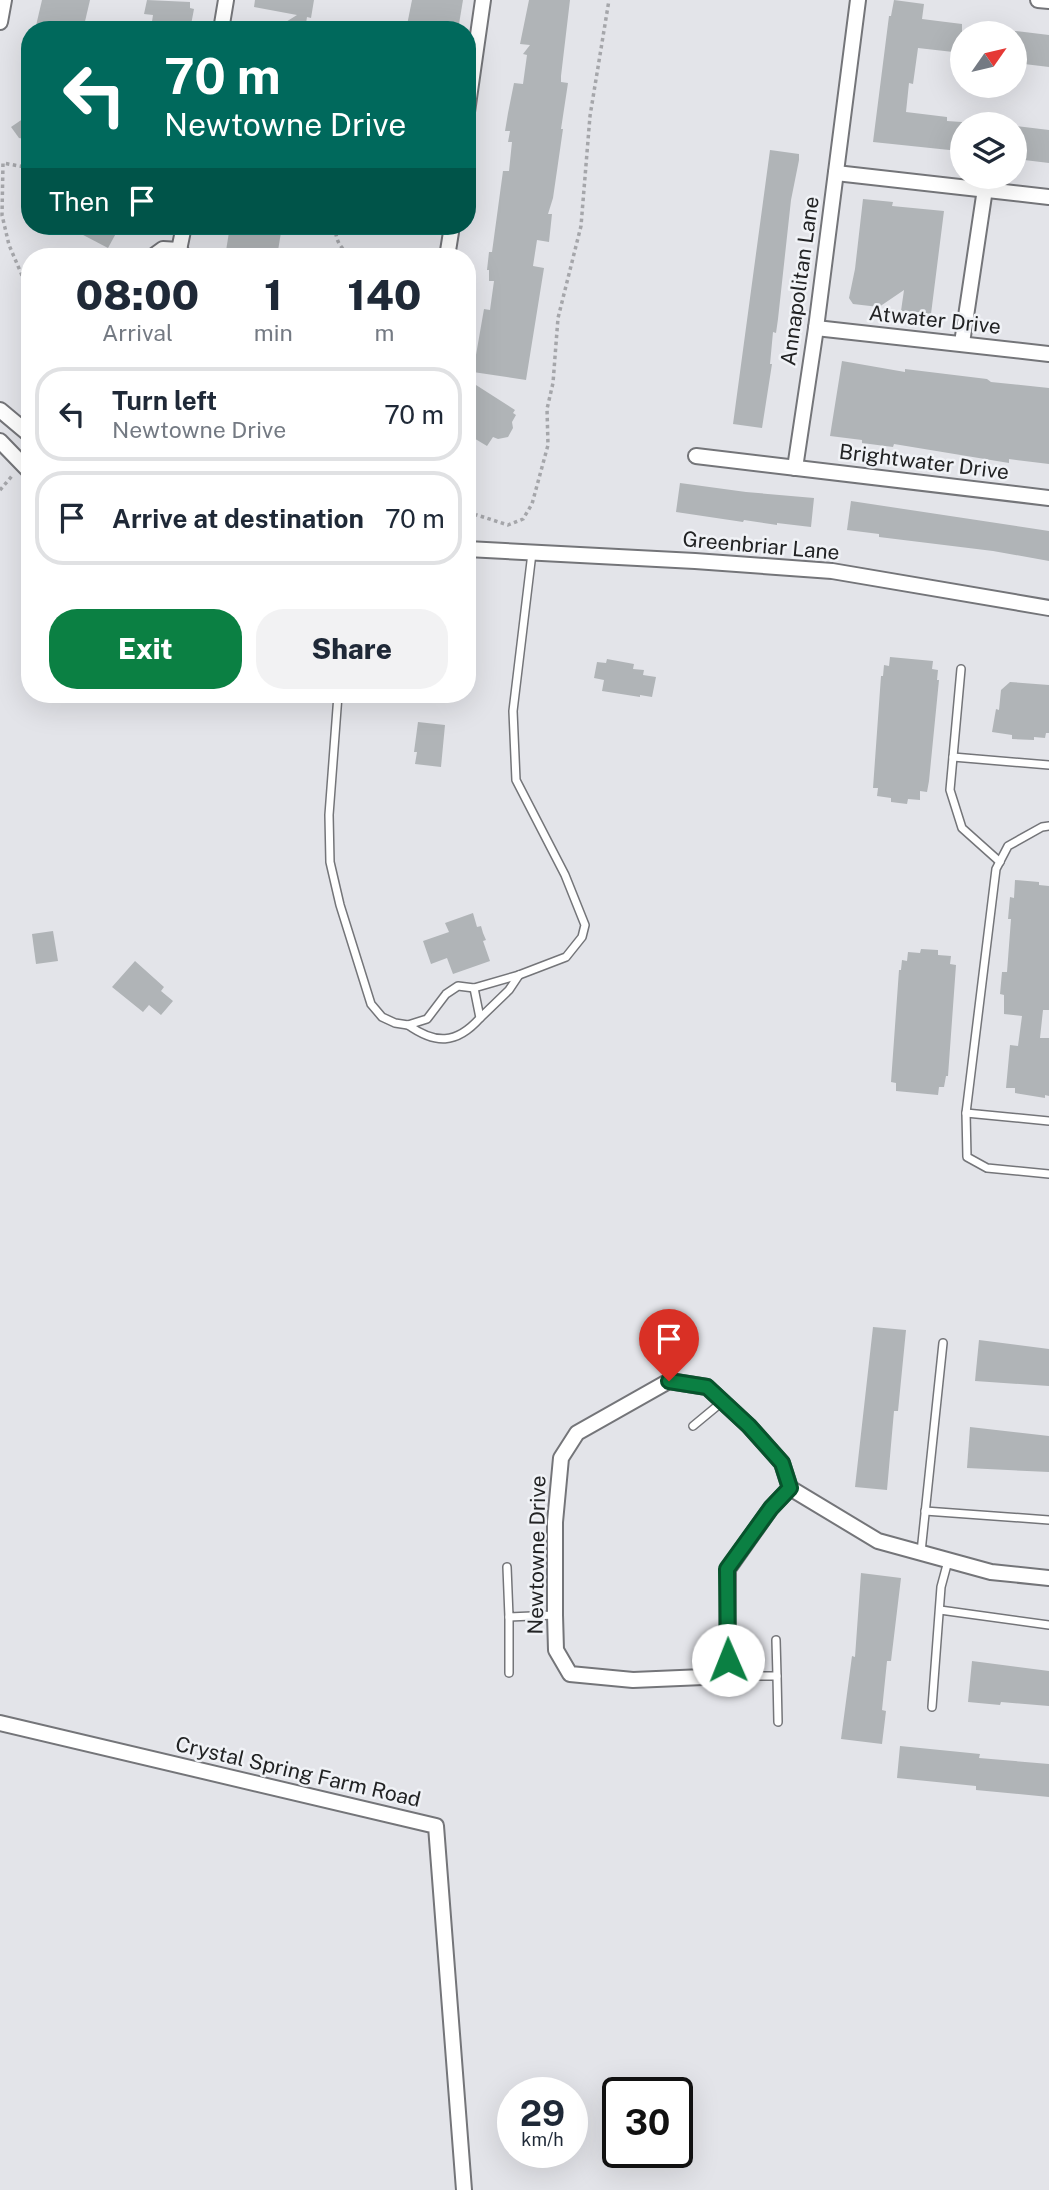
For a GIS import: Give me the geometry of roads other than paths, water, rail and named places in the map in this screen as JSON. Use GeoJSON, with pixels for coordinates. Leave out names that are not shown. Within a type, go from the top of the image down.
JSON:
{"type":"FeatureCollection","features":[{"type":"Feature","properties":{"kind":"street"},"geometry":{"type":"LineString","coordinates":[[0,22],[4,0]]}},
{"type":"Feature","properties":{"kind":"street"},"geometry":{"type":"LineString","coordinates":[[222,21],[226,0]]}},
{"type":"Feature","properties":{"kind":"street"},"geometry":{"type":"LineString","coordinates":[[476,49],[483,0]]}},
{"type":"Feature","properties":{"kind":"street","name":"Annapolitan Lane"},"geometry":{"type":"LineString","coordinates":[[795,468],[859,0]]}},
{"type":"Feature","properties":{"kind":"street"},"geometry":{"type":"LineString","coordinates":[[1038,0],[1049,1]]}},
{"type":"Feature","properties":{"kind":"street"},"geometry":{"type":"LineString","coordinates":[[836,173],[950,185]]}},
{"type":"Feature","properties":{"kind":"street"},"geometry":{"type":"LineString","coordinates":[[962,343],[985,189],[1049,197]]}},
{"type":"Feature","properties":{"kind":"street","name":"Atwater Drive"},"geometry":{"type":"LineString","coordinates":[[816,328],[1049,354]]}},
{"type":"Feature","properties":{"kind":"street"},"geometry":{"type":"LineString","coordinates":[[0,410],[21,428]]}},
{"type":"Feature","properties":{"kind":"street"},"geometry":{"type":"LineString","coordinates":[[0,441],[21,462]]}},
{"type":"Feature","properties":{"kind":"street"},"geometry":{"type":"LineString","coordinates":[[696,456],[795,468]]}},
{"type":"Feature","properties":{"kind":"street","name":"Brightwater Drive"},"geometry":{"type":"LineString","coordinates":[[795,468],[1049,498]]}},
{"type":"Feature","properties":{"kind":"street","name":"Greenbriar Lane"},"geometry":{"type":"LineString","coordinates":[[476,549],[832,571],[1049,608]]}},
{"type":"Feature","properties":{"kind":"street"},"geometry":{"type":"LineString","coordinates":[[669,1381],[707,1387],[749,1426],[782,1463],[790,1488],[878,1541],[991,1572],[1049,1578]]}},
{"type":"Feature","properties":{"kind":"street","name":"Newtowne Drive"},"geometry":{"type":"LineString","coordinates":[[669,1381],[578,1433],[561,1458],[555,1522],[556,1650],[570,1674],[633,1680],[727,1676]]}},
{"type":"Feature","properties":{"kind":"street"},"geometry":{"type":"LineString","coordinates":[[727,1676],[727,1569],[771,1508],[790,1488]]}},
{"type":"Feature","properties":{"kind":"street","name":"Crystal Spring Farm Road"},"geometry":{"type":"LineString","coordinates":[[0,1723],[436,1826],[464,2190]]}},
{"type":"Feature","properties":{"kind":"lane"},"geometry":{"type":"LineString","coordinates":[[337,703],[329,815],[330,862],[340,905],[371,1004],[382,1017],[395,1023],[408,1024],[428,1019],[446,994],[458,986],[474,988],[519,975],[565,957],[582,937],[585,925],[565,875],[516,780],[513,711],[532,552]]}},
{"type":"Feature","properties":{"kind":"lane"},"geometry":{"type":"LineString","coordinates":[[961,669],[950,790],[962,828],[1000,862]]}},
{"type":"Feature","properties":{"kind":"lane"},"geometry":{"type":"LineString","coordinates":[[953,757],[1049,765]]}},
{"type":"Feature","properties":{"kind":"lane"},"geometry":{"type":"LineString","coordinates":[[1049,826],[1042,827],[1008,846],[996,869],[966,1112],[967,1157],[987,1168],[1049,1174]]}},
{"type":"Feature","properties":{"kind":"lane"},"geometry":{"type":"LineString","coordinates":[[408,1024],[424,1036],[438,1040],[466,1031],[509,990],[519,975]]}},
{"type":"Feature","properties":{"kind":"lane"},"geometry":{"type":"LineString","coordinates":[[474,988],[480,1018]]}},
{"type":"Feature","properties":{"kind":"lane"},"geometry":{"type":"LineString","coordinates":[[966,1112],[1049,1121]]}},
{"type":"Feature","properties":{"kind":"lane"},"geometry":{"type":"LineString","coordinates":[[665,1338],[669,1381]]}},
{"type":"Feature","properties":{"kind":"lane"},"geometry":{"type":"LineString","coordinates":[[920,1552],[943,1343]]}},
{"type":"Feature","properties":{"kind":"lane"},"geometry":{"type":"LineString","coordinates":[[694,1426],[723,1402]]}},
{"type":"Feature","properties":{"kind":"lane"},"geometry":{"type":"LineString","coordinates":[[925,1511],[1049,1520]]}},
{"type":"Feature","properties":{"kind":"lane"},"geometry":{"type":"LineString","coordinates":[[932,1707],[941,1587],[948,1560]]}},
{"type":"Feature","properties":{"kind":"lane"},"geometry":{"type":"LineString","coordinates":[[507,1567],[509,1672]]}},
{"type":"Feature","properties":{"kind":"lane"},"geometry":{"type":"LineString","coordinates":[[940,1610],[1049,1625]]}},
{"type":"Feature","properties":{"kind":"lane"},"geometry":{"type":"LineString","coordinates":[[509,1616],[555,1615]]}},
{"type":"Feature","properties":{"kind":"lane"},"geometry":{"type":"LineString","coordinates":[[776,1640],[778,1722]]}},
{"type":"Feature","properties":{"kind":"lane"},"geometry":{"type":"LineString","coordinates":[[727,1676],[777,1676]]}}]}
